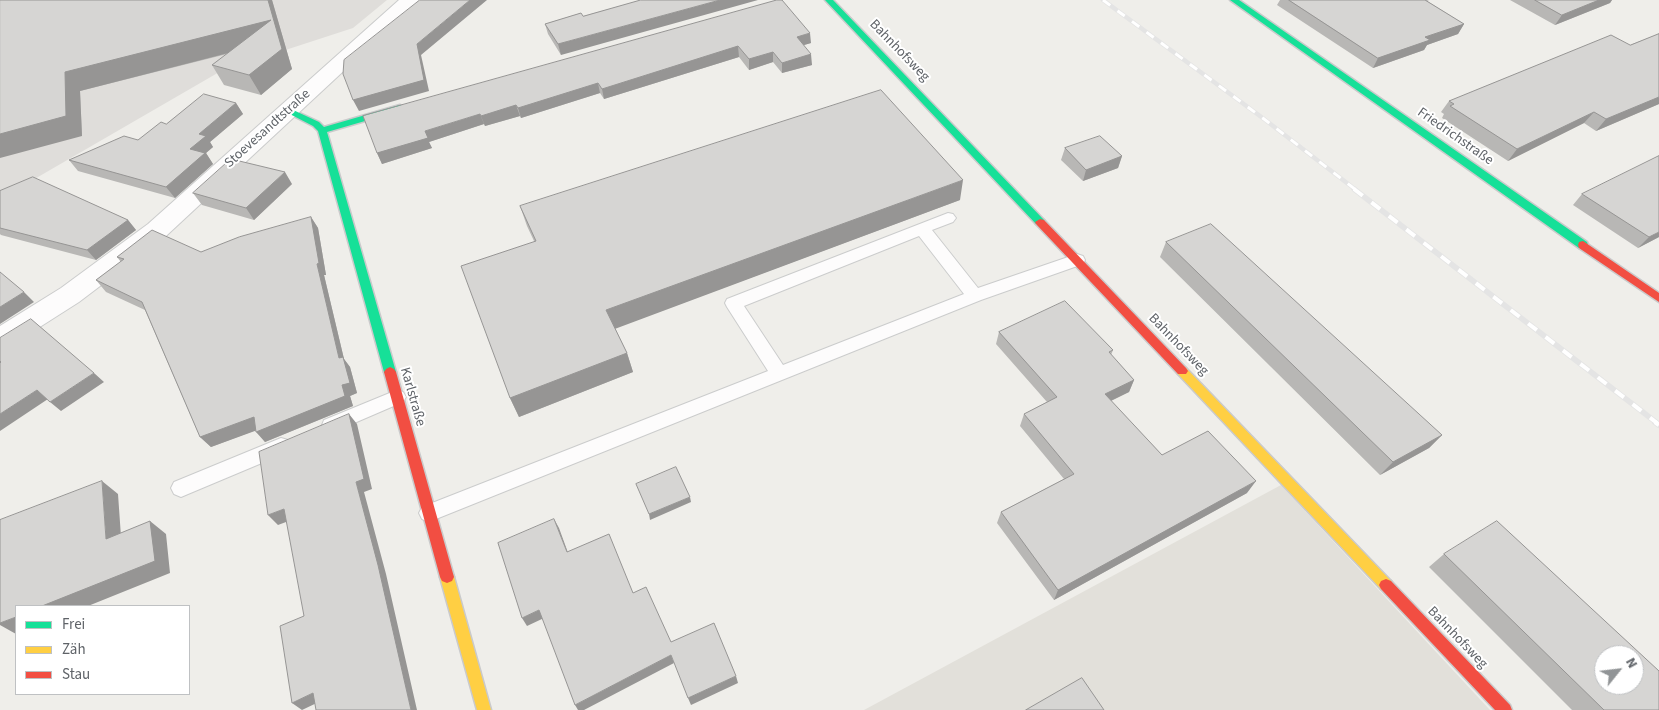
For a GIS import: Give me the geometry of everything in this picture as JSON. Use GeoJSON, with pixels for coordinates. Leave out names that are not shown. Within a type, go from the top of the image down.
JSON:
{"type":"FeatureCollection","features":[{"type":"Feature","properties":{"kind":"street","name":"Stoevesandtstraße"},"geometry":{"type":"LineString","coordinates":[[0,339],[70,295],[157,230],[410,0]]}},
{"type":"Feature","properties":{"kind":"street","name":"Bahnhofsweg"},"geometry":{"type":"LineString","coordinates":[[830,0],[1505,710]]}},
{"type":"Feature","properties":{"kind":"street","name":"Friedrichstraße"},"geometry":{"type":"LineString","coordinates":[[1234,0],[1659,298]]}},
{"type":"Feature","properties":{"kind":"street"},"geometry":{"type":"LineString","coordinates":[[288,111],[316,124],[322,130],[407,106]]}},
{"type":"Feature","properties":{"kind":"street","name":"Karlstraße"},"geometry":{"type":"LineString","coordinates":[[322,130],[484,710]]}},
{"type":"Feature","properties":{"kind":"lane"},"geometry":{"type":"LineString","coordinates":[[780,374],[734,303],[948,218]]}},
{"type":"Feature","properties":{"kind":"lane"},"geometry":{"type":"LineString","coordinates":[[922,229],[975,296]]}},
{"type":"Feature","properties":{"kind":"lane"},"geometry":{"type":"LineString","coordinates":[[429,513],[975,296],[1077,260]]}},
{"type":"Feature","properties":{"kind":"lane"},"geometry":{"type":"LineString","coordinates":[[313,432],[397,396]]}},
{"type":"Feature","properties":{"kind":"lane"},"geometry":{"type":"LineString","coordinates":[[181,488],[295,440]]}},
{"type":"Feature","properties":{"kind":"shaded area"},"geometry":{"type":"Polygon","coordinates":[[[0,0],[387,0],[353,28],[221,71],[0,199],[0,0]]]}},
{"type":"Feature","properties":{"kind":"shaded area"},"geometry":{"type":"Polygon","coordinates":[[[1281,485],[1490,710],[864,710],[1281,485]]]}},
{"type":"Feature","properties":{"kind":"building"},"geometry":{"type":"Polygon","coordinates":[[[0,0],[268,0],[282,49],[249,75],[212,65],[271,20],[65,72],[66,116],[0,134],[0,0]]]}},
{"type":"Feature","properties":{"kind":"building"},"geometry":{"type":"Polygon","coordinates":[[[420,0],[470,0],[417,44],[424,80],[353,100],[343,74],[344,60],[420,0]]]}},
{"type":"Feature","properties":{"kind":"building"},"geometry":{"type":"Polygon","coordinates":[[[641,0],[720,0],[558,44],[545,24],[581,13],[583,16],[641,0]]]}},
{"type":"Feature","properties":{"kind":"building"},"geometry":{"type":"Polygon","coordinates":[[[782,0],[810,33],[797,37],[811,54],[782,63],[773,52],[749,59],[738,46],[602,89],[598,83],[518,108],[516,105],[481,116],[480,114],[425,131],[428,138],[377,153],[363,116],[782,0]]]}},
{"type":"Feature","properties":{"kind":"building"},"geometry":{"type":"Polygon","coordinates":[[[1289,0],[1425,0],[1464,24],[1425,37],[1430,40],[1378,58],[1289,0]]]}},
{"type":"Feature","properties":{"kind":"building"},"geometry":{"type":"Polygon","coordinates":[[[1535,0],[1599,0],[1562,15],[1535,0]]]}},
{"type":"Feature","properties":{"kind":"building"},"geometry":{"type":"Polygon","coordinates":[[[1659,34],[1659,97],[1606,119],[1594,112],[1517,149],[1450,106],[1454,104],[1449,101],[1611,35],[1630,45],[1659,34]]]}},
{"type":"Feature","properties":{"kind":"building"},"geometry":{"type":"Polygon","coordinates":[[[881,90],[963,180],[606,310],[627,353],[510,398],[461,266],[536,241],[520,206],[881,90]]]}},
{"type":"Feature","properties":{"kind":"building"},"geometry":{"type":"Polygon","coordinates":[[[204,94],[236,103],[199,134],[206,136],[190,149],[205,153],[166,187],[69,160],[124,136],[138,140],[161,122],[166,124],[204,94]]]}},
{"type":"Feature","properties":{"kind":"building"},"geometry":{"type":"Polygon","coordinates":[[[1100,136],[1122,156],[1086,170],[1065,148],[1100,136]]]}},
{"type":"Feature","properties":{"kind":"building"},"geometry":{"type":"Polygon","coordinates":[[[1659,156],[1659,232],[1649,237],[1582,194],[1659,156]]]}},
{"type":"Feature","properties":{"kind":"building"},"geometry":{"type":"Polygon","coordinates":[[[231,159],[285,172],[246,208],[193,193],[231,159]]]}},
{"type":"Feature","properties":{"kind":"building"},"geometry":{"type":"Polygon","coordinates":[[[33,177],[128,220],[87,250],[0,228],[0,191],[33,177]]]}},
{"type":"Feature","properties":{"kind":"building"},"geometry":{"type":"Polygon","coordinates":[[[311,217],[319,263],[317,264],[339,358],[343,357],[350,383],[342,385],[345,396],[256,432],[254,417],[200,437],[142,302],[96,280],[124,259],[117,257],[152,230],[201,252],[239,237],[311,217]]]}},
{"type":"Feature","properties":{"kind":"building"},"geometry":{"type":"Polygon","coordinates":[[[1211,224],[1442,435],[1393,462],[1166,242],[1211,224]]]}},
{"type":"Feature","properties":{"kind":"building"},"geometry":{"type":"Polygon","coordinates":[[[0,272],[24,292],[0,307],[0,272]]]}},
{"type":"Feature","properties":{"kind":"building"},"geometry":{"type":"Polygon","coordinates":[[[1065,301],[1113,350],[1109,352],[1134,380],[1105,394],[1162,455],[1208,431],[1256,481],[1058,590],[1001,512],[1074,474],[1024,414],[1057,397],[999,332],[1065,301]]]}},
{"type":"Feature","properties":{"kind":"building"},"geometry":{"type":"Polygon","coordinates":[[[31,319],[94,373],[50,402],[37,390],[0,414],[0,338],[31,319]]]}},
{"type":"Feature","properties":{"kind":"building"},"geometry":{"type":"Polygon","coordinates":[[[349,414],[364,479],[356,482],[378,565],[411,710],[316,710],[313,693],[292,703],[280,626],[304,616],[284,509],[268,515],[259,452],[349,414]]]}},
{"type":"Feature","properties":{"kind":"building"},"geometry":{"type":"Polygon","coordinates":[[[676,467],[690,497],[649,514],[636,484],[676,467]]]}},
{"type":"Feature","properties":{"kind":"building"},"geometry":{"type":"Polygon","coordinates":[[[102,481],[106,539],[150,521],[155,561],[45,605],[15,605],[15,617],[0,623],[0,520],[102,481]]]}},
{"type":"Feature","properties":{"kind":"building"},"geometry":{"type":"Polygon","coordinates":[[[554,519],[567,552],[609,534],[633,593],[646,587],[671,642],[714,623],[736,676],[688,698],[671,655],[575,705],[539,610],[522,618],[498,543],[554,519]]]}},
{"type":"Feature","properties":{"kind":"building"},"geometry":{"type":"Polygon","coordinates":[[[1497,521],[1631,645],[1594,645],[1594,695],[1644,695],[1644,657],[1659,671],[1659,710],[1604,710],[1444,554],[1497,521]]]}},
{"type":"Feature","properties":{"kind":"building"},"geometry":{"type":"Polygon","coordinates":[[[1082,678],[1104,710],[1026,710],[1082,678]]]}},
{"type":"Feature","properties":{"kind":"railway"},"geometry":{"type":"LineString","coordinates":[[1103,0],[1264,119],[1356,190]]}},
{"type":"Feature","properties":{"kind":"railway"},"geometry":{"type":"LineString","coordinates":[[1354,189],[1657,423]]}},
{"type":"Feature","properties":{"kind":"railway"},"geometry":{"type":"LineString","coordinates":[[1655,422],[1659,425]]}},
{"type":"Feature","properties":{"kind":"traffic: fast"},"geometry":{"type":"LineString","coordinates":[[829,0],[1040,222]]}},
{"type":"Feature","properties":{"kind":"traffic: fast"},"geometry":{"type":"LineString","coordinates":[[1234,0],[1583,245]]}},
{"type":"Feature","properties":{"kind":"traffic: fast"},"geometry":{"type":"LineString","coordinates":[[322,130],[400,108]]}},
{"type":"Feature","properties":{"kind":"traffic: fast"},"geometry":{"type":"LineString","coordinates":[[288,111],[316,124],[322,130],[390,372]]}},
{"type":"Feature","properties":{"kind":"traffic: slow"},"geometry":{"type":"LineString","coordinates":[[1182,371],[1386,585]]}},
{"type":"Feature","properties":{"kind":"traffic: slow"},"geometry":{"type":"LineString","coordinates":[[447,577],[484,710]]}},
{"type":"Feature","properties":{"kind":"traffic: jam"},"geometry":{"type":"LineString","coordinates":[[1040,222],[1182,371]]}},
{"type":"Feature","properties":{"kind":"traffic: jam"},"geometry":{"type":"LineString","coordinates":[[1583,245],[1659,298]]}},
{"type":"Feature","properties":{"kind":"traffic: jam"},"geometry":{"type":"LineString","coordinates":[[390,372],[447,577]]}},
{"type":"Feature","properties":{"kind":"traffic: jam"},"geometry":{"type":"LineString","coordinates":[[1386,585],[1505,710]]}}]}
